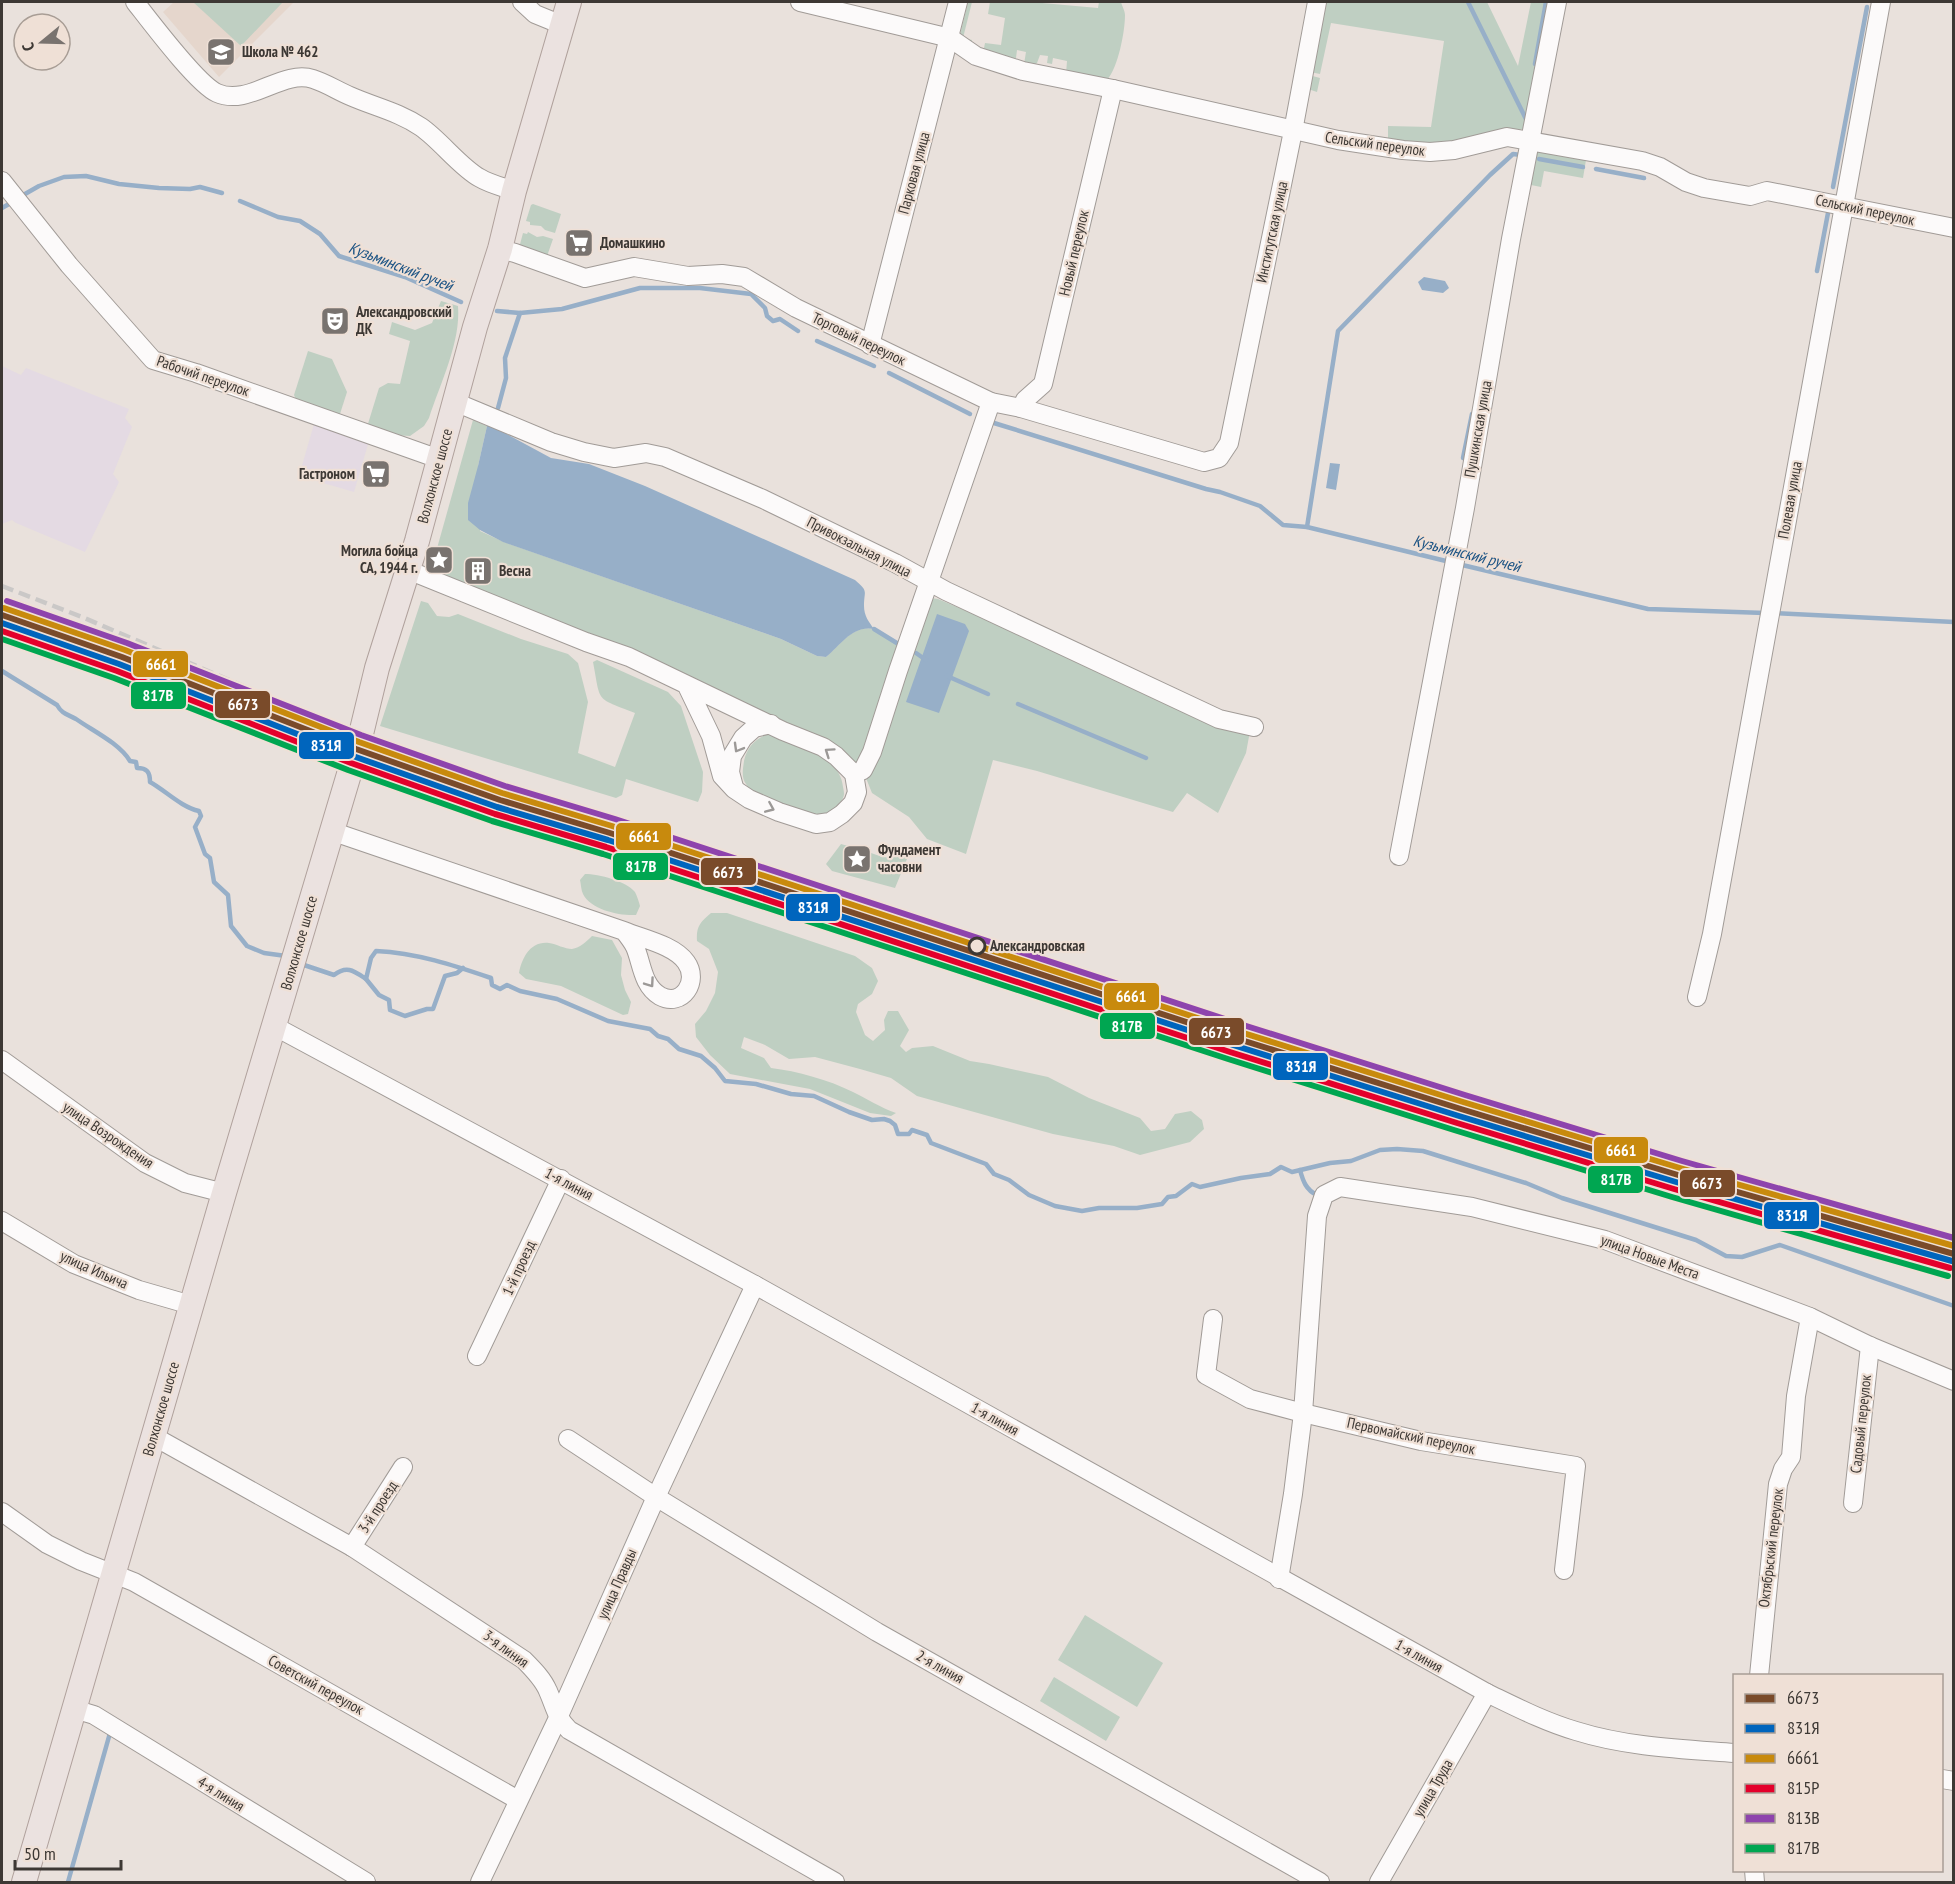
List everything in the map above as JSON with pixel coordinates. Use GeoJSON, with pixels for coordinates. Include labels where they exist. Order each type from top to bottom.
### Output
{"type":"FeatureCollection","features":[{"type":"Feature","properties":{"kind":"main road","name":"Волхонское шоссе"},"geometry":{"type":"LineString","coordinates":[[24,1882],[191,1305],[361,734],[377,668],[408,570],[475,327],[500,249],[514,191],[569,2]]}},
{"type":"Feature","properties":{"kind":"street"},"geometry":{"type":"LineString","coordinates":[[135,2],[198,78],[214,92],[229,97],[291,79],[313,78],[351,97],[406,117],[424,129],[478,178],[514,191]]}},
{"type":"Feature","properties":{"kind":"street"},"geometry":{"type":"LineString","coordinates":[[522,2],[535,14],[562,25]]}},
{"type":"Feature","properties":{"kind":"street","name":"Сельский переулок"},"geometry":{"type":"LineString","coordinates":[[800,2],[950,38],[976,56],[1023,71],[1113,89],[1293,131],[1381,147],[1430,152],[1454,150],[1507,137],[1531,140],[1592,154],[1642,161],[1704,188],[1750,196],[1767,191],[1953,228]]}},
{"type":"Feature","properties":{"kind":"street","name":"Парковая улица"},"geometry":{"type":"LineString","coordinates":[[870,345],[958,2]]}},
{"type":"Feature","properties":{"kind":"street","name":"Институтская улица"},"geometry":{"type":"LineString","coordinates":[[1219,458],[1229,443],[1317,2]]}},
{"type":"Feature","properties":{"kind":"street","name":"Пушкинская улица"},"geometry":{"type":"LineString","coordinates":[[1399,855],[1465,508],[1511,239],[1557,2]]}},
{"type":"Feature","properties":{"kind":"street","name":"Полевая улица"},"geometry":{"type":"LineString","coordinates":[[1697,997],[1712,934],[1881,2]]}},
{"type":"Feature","properties":{"kind":"street","name":"Новый переулок"},"geometry":{"type":"LineString","coordinates":[[1021,408],[1043,384],[1113,89]]}},
{"type":"Feature","properties":{"kind":"street","name":"Рабочий переулок"},"geometry":{"type":"LineString","coordinates":[[2,181],[69,265],[153,360],[439,459]]}},
{"type":"Feature","properties":{"kind":"street","name":"Торговый переулок"},"geometry":{"type":"LineString","coordinates":[[500,249],[585,278],[634,267],[688,276],[722,274],[744,278],[796,308],[991,402],[1021,408],[1204,462],[1219,458]]}},
{"type":"Feature","properties":{"kind":"street","name":"Привокзальная улица"},"geometry":{"type":"LineString","coordinates":[[455,402],[550,442],[584,452],[614,458],[646,453],[665,457],[763,499],[895,563],[928,583],[1219,719],[1254,727]]}},
{"type":"Feature","properties":{"kind":"street"},"geometry":{"type":"LineString","coordinates":[[854,774],[863,770],[868,763],[991,402]]}},
{"type":"Feature","properties":{"kind":"street"},"geometry":{"type":"LineString","coordinates":[[408,570],[629,657],[687,686],[823,747],[854,774],[857,792],[853,803],[843,814],[830,822],[816,824],[789,816],[749,799],[734,789],[722,776],[711,736],[687,686]]}},
{"type":"Feature","properties":{"kind":"street"},"geometry":{"type":"LineString","coordinates":[[734,789],[730,772],[732,756],[743,738],[754,728],[771,724]]}},
{"type":"Feature","properties":{"kind":"street"},"geometry":{"type":"LineString","coordinates":[[332,831],[624,931]]}},
{"type":"Feature","properties":{"kind":"street","name":"1-я линия"},"geometry":{"type":"LineString","coordinates":[[274,1026],[755,1285],[1487,1693],[1530,1714],[1576,1731],[1641,1745],[1733,1754]]}},
{"type":"Feature","properties":{"kind":"street","name":"улица Возрождения"},"geometry":{"type":"LineString","coordinates":[[2,1060],[144,1162],[185,1182],[224,1193]]}},
{"type":"Feature","properties":{"kind":"street","name":"1-й проезд"},"geometry":{"type":"LineString","coordinates":[[477,1356],[561,1179]]}},
{"type":"Feature","properties":{"kind":"street","name":"улица Новые Места"},"geometry":{"type":"LineString","coordinates":[[1303,1413],[1317,1216],[1324,1195],[1341,1187],[1472,1207],[1605,1240],[1810,1317],[1870,1346],[1953,1381]]}},
{"type":"Feature","properties":{"kind":"street","name":"улица Ильича"},"geometry":{"type":"LineString","coordinates":[[2,1221],[74,1264],[139,1290],[191,1305]]}},
{"type":"Feature","properties":{"kind":"street","name":"улица Правды"},"geometry":{"type":"LineString","coordinates":[[480,1882],[558,1718],[656,1497],[755,1285]]}},
{"type":"Feature","properties":{"kind":"street","name":"Октябрьский переулок"},"geometry":{"type":"LineString","coordinates":[[1759,1674],[1778,1484],[1791,1457],[1796,1396],[1810,1317]]}},
{"type":"Feature","properties":{"kind":"street","name":"Первомайский переулок"},"geometry":{"type":"LineString","coordinates":[[1213,1319],[1206,1375],[1250,1399],[1421,1441],[1576,1466],[1564,1570]]}},
{"type":"Feature","properties":{"kind":"street","name":"Садовый переулок"},"geometry":{"type":"LineString","coordinates":[[1853,1503],[1870,1346]]}},
{"type":"Feature","properties":{"kind":"street"},"geometry":{"type":"LineString","coordinates":[[1279,1579],[1303,1413]]}},
{"type":"Feature","properties":{"kind":"street","name":"3-я линия"},"geometry":{"type":"LineString","coordinates":[[153,1436],[352,1547],[524,1660],[536,1672],[547,1690],[558,1718],[569,1730],[835,1882]]}},
{"type":"Feature","properties":{"kind":"street","name":"2-я линия"},"geometry":{"type":"LineString","coordinates":[[568,1439],[656,1497],[877,1632],[1320,1882]]}},
{"type":"Feature","properties":{"kind":"street","name":"3-й проезд"},"geometry":{"type":"LineString","coordinates":[[352,1547],[403,1467]]}},
{"type":"Feature","properties":{"kind":"street","name":"Советский переулок"},"geometry":{"type":"LineString","coordinates":[[2,1512],[47,1544],[81,1561],[134,1582],[518,1800]]}},
{"type":"Feature","properties":{"kind":"street","name":"улица Труда"},"geometry":{"type":"LineString","coordinates":[[1379,1882],[1487,1693]]}},
{"type":"Feature","properties":{"kind":"street","name":"4-я линия"},"geometry":{"type":"LineString","coordinates":[[74,1709],[94,1715],[366,1882]]}},
{"type":"Feature","properties":{"kind":"shaded area","name":"Школа № 462"},"geometry":{"type":"Polygon","coordinates":[[[174,2],[294,2],[219,77],[163,12],[174,2]]]}},
{"type":"Feature","properties":{"kind":"shaded area"},"geometry":{"type":"Polygon","coordinates":[[[2,366],[21,375],[26,368],[129,409],[125,418],[132,427],[113,474],[119,482],[85,552],[12,520],[2,524],[2,366]]]}},
{"type":"Feature","properties":{"kind":"shaded area"},"geometry":{"type":"Polygon","coordinates":[[[314,424],[369,441],[354,492],[299,476],[314,424]]]}},
{"type":"Feature","properties":{"kind":"green space"},"geometry":{"type":"Polygon","coordinates":[[[193,2],[283,2],[241,46],[193,2]]]}},
{"type":"Feature","properties":{"kind":"green space"},"geometry":{"type":"Polygon","coordinates":[[[968,2],[972,2],[963,38],[972,40],[971,44],[959,39],[968,2]]]}},
{"type":"Feature","properties":{"kind":"green space"},"geometry":{"type":"Polygon","coordinates":[[[990,2],[1031,2],[1098,8],[1099,2],[1121,2],[1125,13],[1124,31],[1118,59],[1111,74],[1107,80],[1066,74],[1067,61],[1053,58],[1052,64],[1047,63],[1048,56],[1040,55],[1034,65],[1024,64],[1026,52],[1017,50],[1014,60],[983,53],[985,43],[1001,45],[1005,18],[988,14],[990,2]]]}},
{"type":"Feature","properties":{"kind":"green space"},"geometry":{"type":"Polygon","coordinates":[[[1321,2],[1487,2],[1518,66],[1531,2],[1553,2],[1530,123],[1527,128],[1443,147],[1399,146],[1388,143],[1388,126],[1431,127],[1444,41],[1331,23],[1320,74],[1310,72],[1309,75],[1320,78],[1317,92],[1305,88],[1321,2]]]}},
{"type":"Feature","properties":{"kind":"green space"},"geometry":{"type":"Polygon","coordinates":[[[1535,150],[1583,156],[1586,160],[1583,178],[1544,171],[1541,187],[1531,185],[1528,182],[1535,150]]]}},
{"type":"Feature","properties":{"kind":"green space"},"geometry":{"type":"Polygon","coordinates":[[[533,204],[561,214],[555,233],[541,226],[530,225],[530,222],[526,221],[533,204]]]}},
{"type":"Feature","properties":{"kind":"green space"},"geometry":{"type":"Polygon","coordinates":[[[528,232],[537,237],[553,239],[546,259],[519,248],[523,233],[528,232]]]}},
{"type":"Feature","properties":{"kind":"green space"},"geometry":{"type":"Polygon","coordinates":[[[441,301],[458,306],[458,320],[453,348],[429,418],[424,426],[410,436],[393,435],[367,427],[379,388],[388,383],[400,384],[410,341],[389,334],[392,322],[415,330],[432,323],[441,301]]]}},
{"type":"Feature","properties":{"kind":"green space"},"geometry":{"type":"Polygon","coordinates":[[[308,351],[332,359],[347,392],[339,417],[297,402],[294,395],[308,351]]]}},
{"type":"Feature","properties":{"kind":"green space"},"geometry":{"type":"Polygon","coordinates":[[[473,420],[487,426],[478,466],[480,531],[504,542],[781,639],[817,656],[826,657],[848,636],[868,628],[900,645],[866,755],[857,764],[821,738],[641,656],[440,574],[434,559],[473,420]]]}},
{"type":"Feature","properties":{"kind":"green space"},"geometry":{"type":"Polygon","coordinates":[[[931,598],[1250,731],[1246,753],[1218,813],[1187,793],[1173,812],[993,760],[966,854],[927,839],[909,817],[872,793],[866,778],[874,769],[931,598]]]}},
{"type":"Feature","properties":{"kind":"green space"},"geometry":{"type":"Polygon","coordinates":[[[421,601],[428,603],[437,616],[449,617],[458,614],[521,639],[568,654],[578,663],[588,702],[578,753],[615,767],[635,713],[606,701],[602,697],[597,685],[593,662],[597,660],[668,692],[681,706],[703,772],[702,792],[698,802],[626,779],[622,795],[616,798],[380,726],[421,601]]]}},
{"type":"Feature","properties":{"kind":"green space"},"geometry":{"type":"Polygon","coordinates":[[[768,734],[802,745],[834,766],[840,776],[844,792],[837,806],[831,811],[815,815],[767,798],[751,789],[743,776],[745,756],[752,744],[768,734]]]}},
{"type":"Feature","properties":{"kind":"green space"},"geometry":{"type":"Polygon","coordinates":[[[841,844],[848,846],[844,865],[864,872],[871,853],[889,857],[907,852],[909,854],[895,888],[832,871],[826,864],[841,844]]]}},
{"type":"Feature","properties":{"kind":"green space"},"geometry":{"type":"Polygon","coordinates":[[[585,874],[612,879],[631,888],[640,906],[636,915],[614,913],[599,908],[587,900],[580,880],[585,874]]]}},
{"type":"Feature","properties":{"kind":"green space"},"geometry":{"type":"Polygon","coordinates":[[[711,913],[727,913],[855,956],[872,968],[878,981],[872,994],[858,1004],[856,1012],[865,1035],[873,1041],[885,1030],[884,1020],[888,1011],[898,1011],[909,1030],[900,1046],[906,1052],[912,1048],[933,1046],[970,1061],[1048,1077],[1089,1098],[1140,1118],[1151,1131],[1165,1129],[1175,1114],[1191,1111],[1202,1120],[1204,1129],[1190,1142],[1140,1155],[1114,1146],[1053,1134],[917,1096],[891,1078],[860,1069],[815,1057],[789,1059],[765,1045],[744,1037],[741,1048],[764,1058],[771,1068],[802,1074],[834,1084],[896,1113],[891,1116],[870,1113],[810,1089],[730,1074],[710,1055],[696,1037],[695,1024],[706,1011],[715,993],[718,972],[709,949],[697,941],[700,925],[711,913]]]}},
{"type":"Feature","properties":{"kind":"green space"},"geometry":{"type":"Polygon","coordinates":[[[592,936],[612,940],[622,958],[621,975],[631,1002],[628,1014],[623,1015],[561,986],[526,979],[519,973],[525,956],[537,945],[549,943],[572,949],[581,946],[592,936]]]}},
{"type":"Feature","properties":{"kind":"green space"},"geometry":{"type":"Polygon","coordinates":[[[1085,1615],[1163,1663],[1137,1707],[1058,1660],[1085,1615]]]}},
{"type":"Feature","properties":{"kind":"green space"},"geometry":{"type":"Polygon","coordinates":[[[1054,1677],[1120,1717],[1106,1741],[1040,1701],[1054,1677]]]}},
{"type":"Feature","properties":{"kind":"water"},"geometry":{"type":"Polygon","coordinates":[[[1424,277],[1445,281],[1449,288],[1443,293],[1422,290],[1418,282],[1424,277]]]}},
{"type":"Feature","properties":{"kind":"water"},"geometry":{"type":"Polygon","coordinates":[[[490,425],[551,458],[589,464],[645,486],[855,580],[864,589],[865,613],[874,629],[859,630],[847,637],[826,657],[817,656],[781,639],[503,542],[480,530],[468,520],[468,503],[487,426],[490,425]]]}},
{"type":"Feature","properties":{"kind":"water"},"geometry":{"type":"Polygon","coordinates":[[[1330,463],[1340,464],[1336,490],[1326,488],[1330,463]]]}},
{"type":"Feature","properties":{"kind":"water"},"geometry":{"type":"Polygon","coordinates":[[[937,614],[965,624],[969,631],[939,713],[906,702],[937,614]]]}},
{"type":"Feature","properties":{"kind":"waterway"},"geometry":{"type":"LineString","coordinates":[[1468,2],[1526,119]]}},
{"type":"Feature","properties":{"kind":"waterway"},"geometry":{"type":"LineString","coordinates":[[1535,64],[1546,2]]}},
{"type":"Feature","properties":{"kind":"waterway"},"geometry":{"type":"LineString","coordinates":[[1833,187],[1867,7]]}},
{"type":"Feature","properties":{"kind":"waterway"},"geometry":{"type":"LineString","coordinates":[[1307,527],[1338,331],[1490,175],[1513,154],[1521,155],[1520,158]]}},
{"type":"Feature","properties":{"kind":"waterway"},"geometry":{"type":"LineString","coordinates":[[1539,159],[1583,167]]}},
{"type":"Feature","properties":{"kind":"waterway"},"geometry":{"type":"LineString","coordinates":[[1596,169],[1644,178]]}},
{"type":"Feature","properties":{"kind":"waterway","name":"Кузьминский ручей"},"geometry":{"type":"LineString","coordinates":[[25,194],[64,177],[86,176],[119,184],[159,188],[200,187],[222,193]]}},
{"type":"Feature","properties":{"kind":"waterway","name":"Кузьминский ручей"},"geometry":{"type":"LineString","coordinates":[[240,201],[278,217],[300,221],[320,234],[339,256],[405,277],[461,302]]}},
{"type":"Feature","properties":{"kind":"waterway","name":"Кузьминский ручей"},"geometry":{"type":"LineString","coordinates":[[2,208],[9,204]]}},
{"type":"Feature","properties":{"kind":"waterway"},"geometry":{"type":"LineString","coordinates":[[1817,271],[1828,213]]}},
{"type":"Feature","properties":{"kind":"waterway","name":"Кузьминский ручей"},"geometry":{"type":"LineString","coordinates":[[497,311],[520,313],[562,309],[640,288],[700,288],[751,294],[765,308],[767,316],[773,321],[780,319],[798,331]]}},
{"type":"Feature","properties":{"kind":"waterway"},"geometry":{"type":"LineString","coordinates":[[498,408],[506,378],[505,358],[520,313]]}},
{"type":"Feature","properties":{"kind":"waterway","name":"Кузьминский ручей"},"geometry":{"type":"LineString","coordinates":[[817,341],[874,366]]}},
{"type":"Feature","properties":{"kind":"waterway","name":"Кузьминский ручей"},"geometry":{"type":"LineString","coordinates":[[889,373],[970,414]]}},
{"type":"Feature","properties":{"kind":"waterway"},"geometry":{"type":"LineString","coordinates":[[1463,458],[1472,414]]}},
{"type":"Feature","properties":{"kind":"waterway","name":"Кузьминский ручей"},"geometry":{"type":"LineString","coordinates":[[994,423],[1260,506],[1283,525],[1307,527],[1450,562]]}},
{"type":"Feature","properties":{"kind":"waterway","name":"Кузьминский ручей"},"geometry":{"type":"LineString","coordinates":[[1458,564],[1648,609],[1765,613]]}},
{"type":"Feature","properties":{"kind":"waterway","name":"Кузьминский ручей"},"geometry":{"type":"LineString","coordinates":[[1773,613],[1954,622]]}},
{"type":"Feature","properties":{"kind":"waterway"},"geometry":{"type":"LineString","coordinates":[[874,629],[900,645]]}},
{"type":"Feature","properties":{"kind":"waterway"},"geometry":{"type":"LineString","coordinates":[[916,653],[926,660]]}},
{"type":"Feature","properties":{"kind":"waterway"},"geometry":{"type":"LineString","coordinates":[[2,671],[105,738],[130,761],[136,762],[137,768],[147,771],[150,782],[180,802],[199,811],[201,816],[195,827],[205,854],[210,858],[214,882],[228,895],[231,926],[247,946],[264,953],[286,956]]}},
{"type":"Feature","properties":{"kind":"waterway"},"geometry":{"type":"LineString","coordinates":[[947,676],[988,694]]}},
{"type":"Feature","properties":{"kind":"waterway"},"geometry":{"type":"LineString","coordinates":[[1018,704],[1146,758]]}},
{"type":"Feature","properties":{"kind":"waterway"},"geometry":{"type":"LineString","coordinates":[[301,964],[334,975],[343,970],[350,970],[366,979],[371,958],[376,951],[391,952],[435,960],[491,978],[492,985],[500,989],[507,985],[520,991],[557,999],[608,1021],[650,1029],[658,1036],[668,1039],[679,1049],[701,1056],[725,1081],[756,1084],[791,1094],[814,1096],[872,1120],[890,1121],[895,1125],[898,1134],[909,1134],[912,1130],[927,1135],[931,1143],[986,1164],[994,1174],[1009,1180],[1029,1195],[1055,1206],[1082,1211],[1099,1208],[1137,1208],[1162,1204],[1168,1197],[1176,1196],[1192,1184],[1200,1187],[1270,1174],[1281,1167],[1292,1172],[1330,1163],[1351,1161],[1380,1150],[1423,1151],[1696,1240],[1726,1256],[1742,1257],[1780,1245],[1954,1306]]}},
{"type":"Feature","properties":{"kind":"waterway"},"geometry":{"type":"LineString","coordinates":[[366,979],[379,995],[389,1000],[390,1010],[405,1016],[433,1009],[445,976],[457,973],[463,968]]}},
{"type":"Feature","properties":{"kind":"waterway"},"geometry":{"type":"LineString","coordinates":[[1300,1170],[1310,1191],[1317,1195]]}},
{"type":"Feature","properties":{"kind":"waterway"},"geometry":{"type":"LineString","coordinates":[[68,1882],[110,1733]]}},
{"type":"Feature","properties":{"kind":"railway"},"geometry":{"type":"LineString","coordinates":[[2,586],[82,617],[332,724]]}},
{"type":"Feature","properties":{"kind":"transit line","name":"813В"},"geometry":{"type":"LineString","coordinates":[[7,601],[127,643],[361,735],[505,786],[615,819],[1240,1024],[1465,1095],[1682,1161],[1954,1238]]}},
{"type":"Feature","properties":{"kind":"transit line","name":"6661"},"geometry":{"type":"LineString","coordinates":[[4,608],[125,650],[359,742],[502,793],[612,826],[1237,1031],[1463,1102],[1680,1168],[1954,1246]]}},
{"type":"Feature","properties":{"kind":"transit line","name":"6673"},"geometry":{"type":"LineString","coordinates":[[2,615],[122,657],[356,749],[500,800],[610,833],[1235,1038],[1461,1109],[1678,1175],[1954,1254]]}},
{"type":"Feature","properties":{"kind":"transit line","name":"831Я"},"geometry":{"type":"LineString","coordinates":[[2,623],[119,664],[353,756],[497,807],[608,840],[1233,1045],[1459,1116],[1676,1182],[1952,1261]]}},
{"type":"Feature","properties":{"kind":"transit line","name":"815Р"},"geometry":{"type":"LineString","coordinates":[[2,631],[117,671],[351,763],[495,814],[606,847],[1230,1052],[1457,1123],[1674,1189],[1950,1268]]}},
{"type":"Feature","properties":{"kind":"transit line","name":"817В"},"geometry":{"type":"LineString","coordinates":[[2,639],[114,678],[348,770],[492,821],[603,854],[1228,1059],[1454,1130],[1672,1197],[1948,1276]]}},
{"type":"Feature","properties":{"kind":"place","name":"Школа № 462"},"geometry":{"type":"Point","coordinates":[221,52]}},
{"type":"Feature","properties":{"kind":"place","name":"Домашкино"},"geometry":{"type":"Point","coordinates":[579,243]}},
{"type":"Feature","properties":{"kind":"place","name":"Александровский ДК"},"geometry":{"type":"Point","coordinates":[335,321]}},
{"type":"Feature","properties":{"kind":"place","name":"Гастроном"},"geometry":{"type":"Point","coordinates":[376,474]}},
{"type":"Feature","properties":{"kind":"place","name":"Могила бойца СА, 1944 г."},"geometry":{"type":"Point","coordinates":[439,560]}},
{"type":"Feature","properties":{"kind":"place","name":"Весна"},"geometry":{"type":"Point","coordinates":[478,571]}},
{"type":"Feature","properties":{"kind":"place","name":"Фундамент часовни"},"geometry":{"type":"Point","coordinates":[857,859]}},
{"type":"Feature","properties":{"kind":"place","name":"Александровская"},"geometry":{"type":"Point","coordinates":[977,946]}}]}
